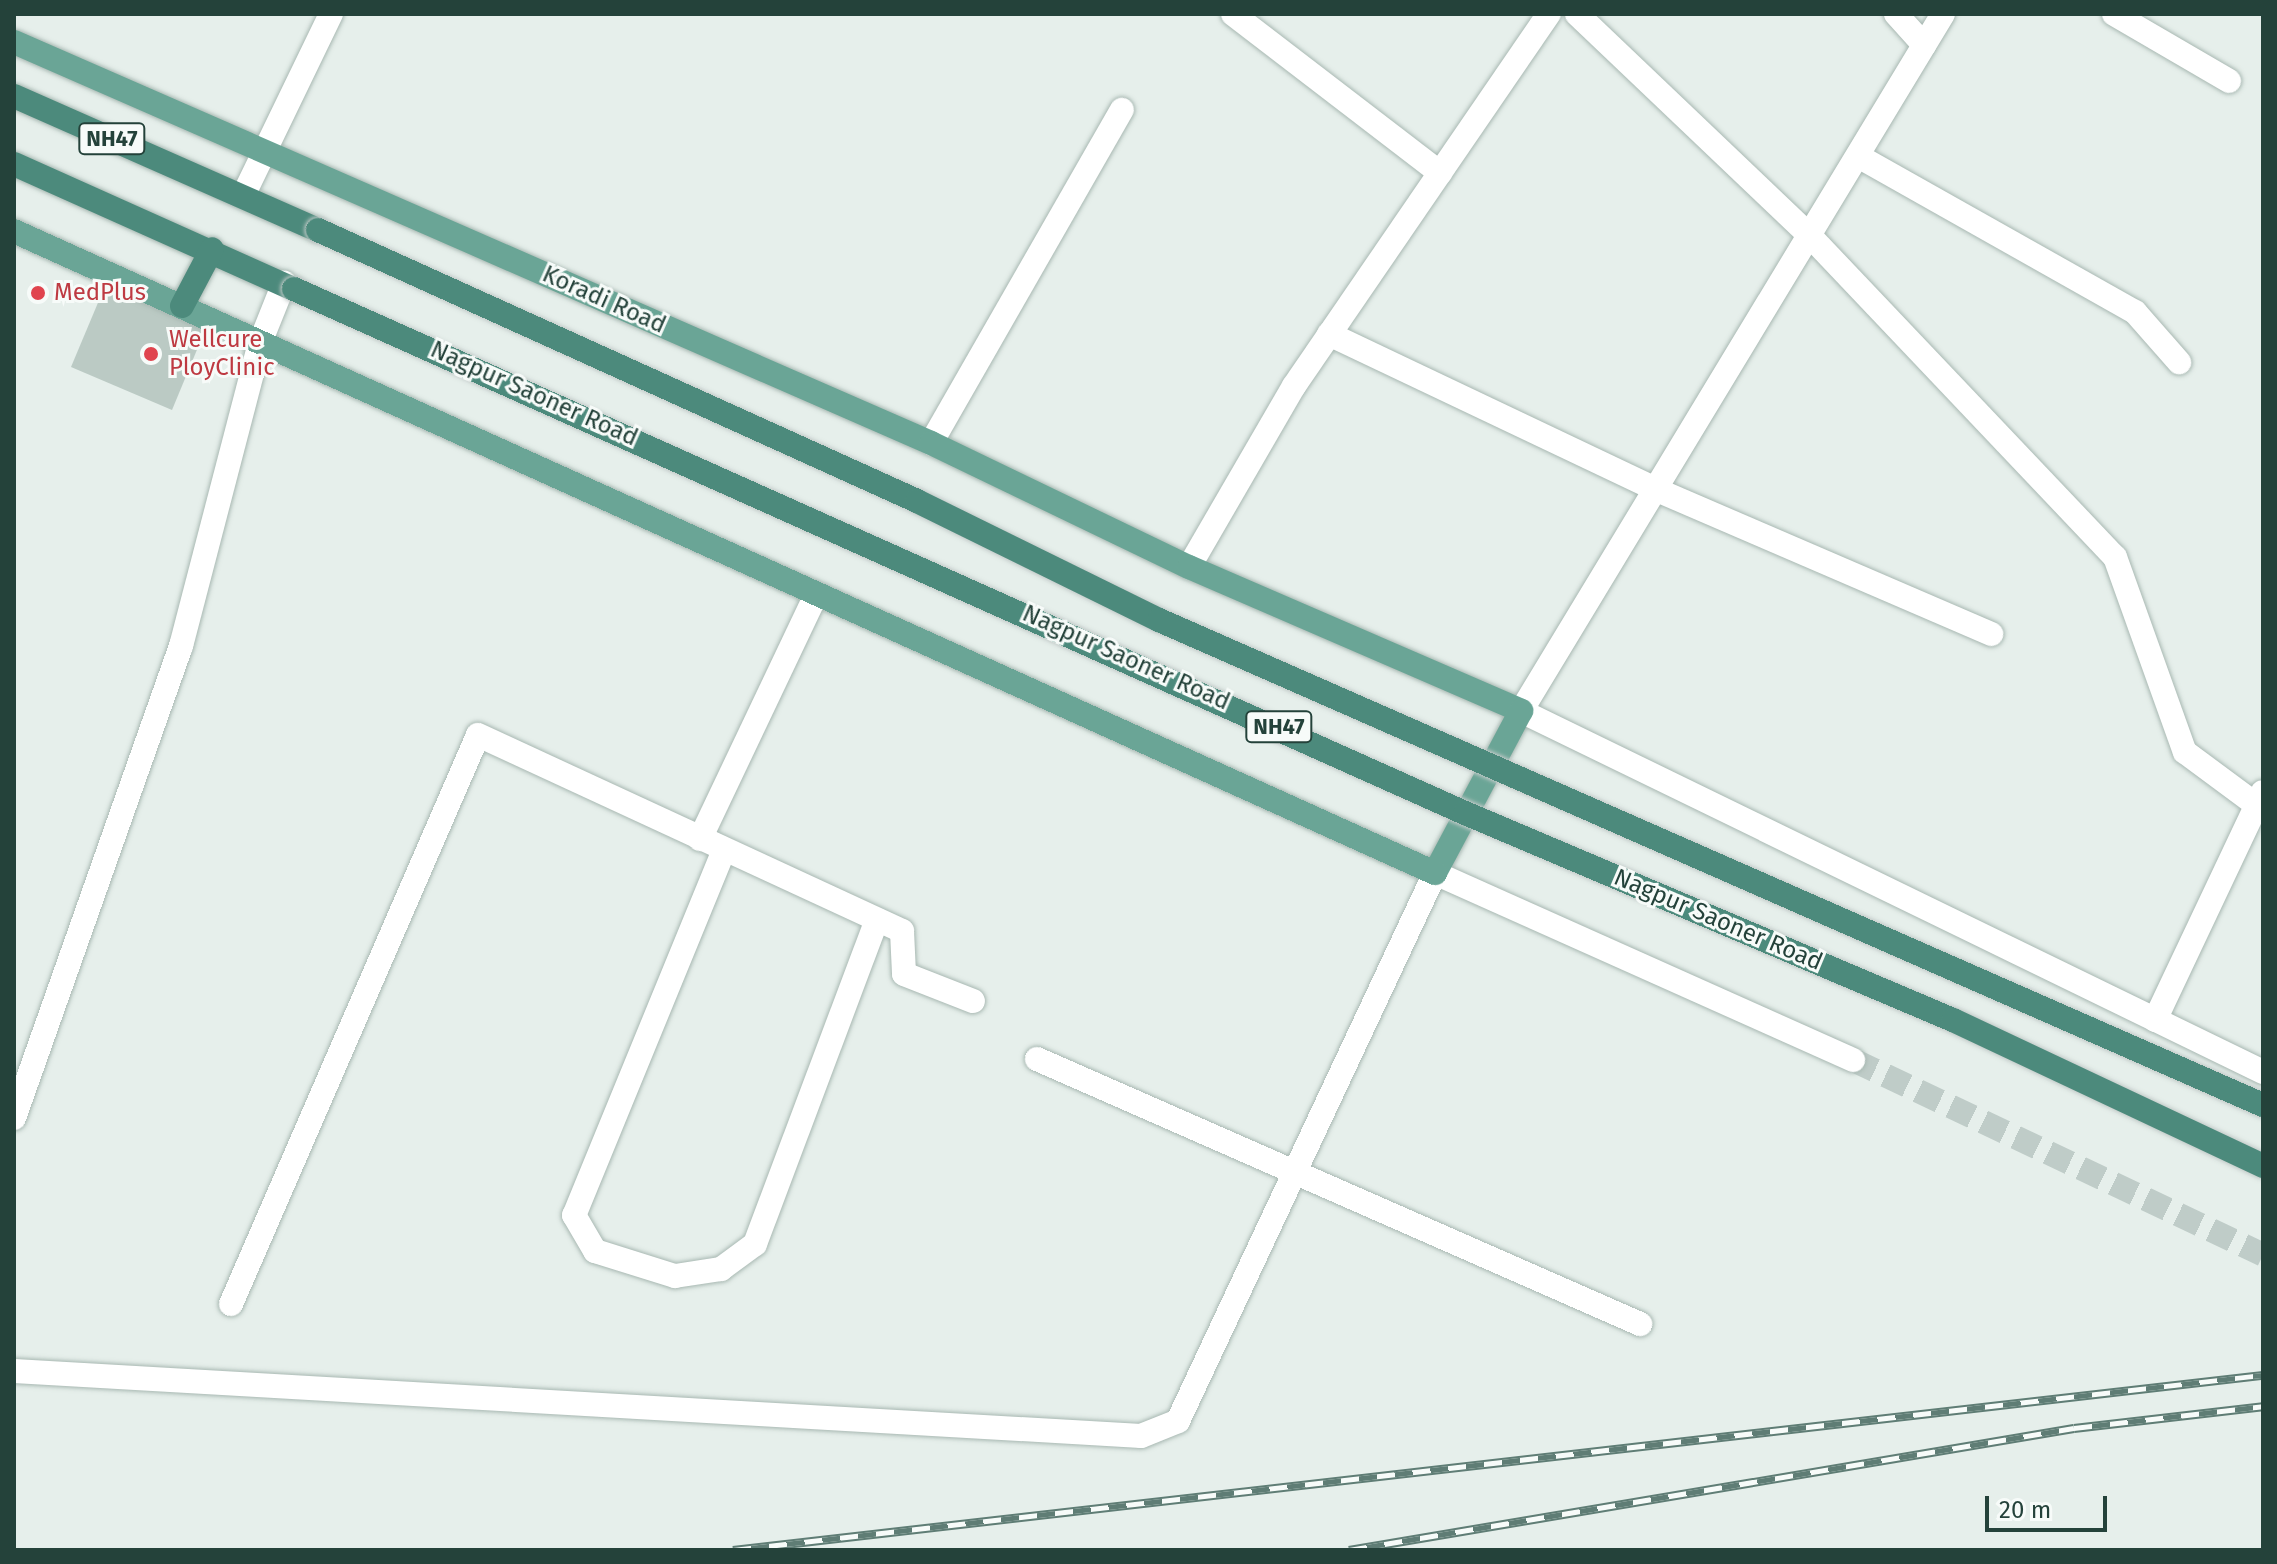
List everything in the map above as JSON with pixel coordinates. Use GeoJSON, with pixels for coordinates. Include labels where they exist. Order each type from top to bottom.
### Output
{"type":"FeatureCollection","features":[{"type":"Feature","properties":{"kind":"highway","name":"NH47"},"geometry":{"type":"LineString","coordinates":[[14,96],[243,196]]}},
{"type":"Feature","properties":{"kind":"highway","name":"NH47"},"geometry":{"type":"LineString","coordinates":[[14,164],[205,246],[289,286]]}},
{"type":"Feature","properties":{"kind":"highway","name":"Nagpur Saoner Road"},"geometry":{"type":"LineString","coordinates":[[243,196],[917,501],[1159,620],[2263,1105]]}},
{"type":"Feature","properties":{"kind":"highway"},"geometry":{"type":"LineString","coordinates":[[182,306],[205,246]]}},
{"type":"Feature","properties":{"kind":"highway","name":"Nagpur Saoner Road"},"geometry":{"type":"LineString","coordinates":[[289,286],[1465,813],[1953,1020],[2263,1166]]}},
{"type":"Feature","properties":{"kind":"main road","name":"Koradi Road"},"geometry":{"type":"LineString","coordinates":[[14,42],[931,443],[1189,567],[1521,711]]}},
{"type":"Feature","properties":{"kind":"main road"},"geometry":{"type":"LineString","coordinates":[[14,231],[815,597],[1435,873],[1521,711]]}},
{"type":"Feature","properties":{"kind":"street"},"geometry":{"type":"LineString","coordinates":[[243,196],[331,14]]}},
{"type":"Feature","properties":{"kind":"street"},"geometry":{"type":"LineString","coordinates":[[1233,14],[1440,173]]}},
{"type":"Feature","properties":{"kind":"street"},"geometry":{"type":"LineString","coordinates":[[1189,567],[1329,334],[1549,14]]}},
{"type":"Feature","properties":{"kind":"street"},"geometry":{"type":"LineString","coordinates":[[1577,14],[1810,236],[2115,557],[2185,752],[2259,798],[2155,1020]]}},
{"type":"Feature","properties":{"kind":"street"},"geometry":{"type":"LineString","coordinates":[[1896,14],[1924,45]]}},
{"type":"Feature","properties":{"kind":"street"},"geometry":{"type":"LineString","coordinates":[[1943,14],[1521,711],[2263,1072]]}},
{"type":"Feature","properties":{"kind":"street"},"geometry":{"type":"LineString","coordinates":[[2114,14],[2229,81]]}},
{"type":"Feature","properties":{"kind":"street"},"geometry":{"type":"LineString","coordinates":[[931,443],[1122,110]]}},
{"type":"Feature","properties":{"kind":"street"},"geometry":{"type":"LineString","coordinates":[[1858,156],[2135,312],[2179,362]]}},
{"type":"Feature","properties":{"kind":"street"},"geometry":{"type":"LineString","coordinates":[[14,1118],[181,646],[260,343],[289,286]]}},
{"type":"Feature","properties":{"kind":"street"},"geometry":{"type":"LineString","coordinates":[[1329,334],[1657,490],[1991,634]]}},
{"type":"Feature","properties":{"kind":"street"},"geometry":{"type":"LineString","coordinates":[[700,839],[815,597]]}},
{"type":"Feature","properties":{"kind":"street"},"geometry":{"type":"LineString","coordinates":[[231,1304],[478,735],[902,931],[904,974],[973,1001]]}},
{"type":"Feature","properties":{"kind":"street"},"geometry":{"type":"LineString","coordinates":[[724,850],[574,1215],[595,1251],[675,1276],[721,1269],[755,1244],[877,920]]}},
{"type":"Feature","properties":{"kind":"street"},"geometry":{"type":"LineString","coordinates":[[14,1371],[1141,1436],[1178,1421],[1294,1167],[1435,873],[1853,1060]]}},
{"type":"Feature","properties":{"kind":"street"},"geometry":{"type":"LineString","coordinates":[[1037,1059],[1294,1167],[1640,1324]]}},
{"type":"Feature","properties":{"kind":"building"},"geometry":{"type":"Polygon","coordinates":[[[105,286],[206,328],[172,410],[71,367],[105,286]]]}},
{"type":"Feature","properties":{"kind":"tunnel"},"geometry":{"type":"LineString","coordinates":[[1853,1060],[2263,1255]]}},
{"type":"Feature","properties":{"kind":"railway"},"geometry":{"type":"LineString","coordinates":[[733,1550],[2263,1375]]}},
{"type":"Feature","properties":{"kind":"railway"},"geometry":{"type":"LineString","coordinates":[[1349,1550],[2074,1428],[2263,1406]]}},
{"type":"Feature","properties":{"kind":"place","name":"MedPlus"},"geometry":{"type":"Point","coordinates":[38,293]}},
{"type":"Feature","properties":{"kind":"place","name":"Wellcure PloyClinic"},"geometry":{"type":"Point","coordinates":[151,354]}}]}
